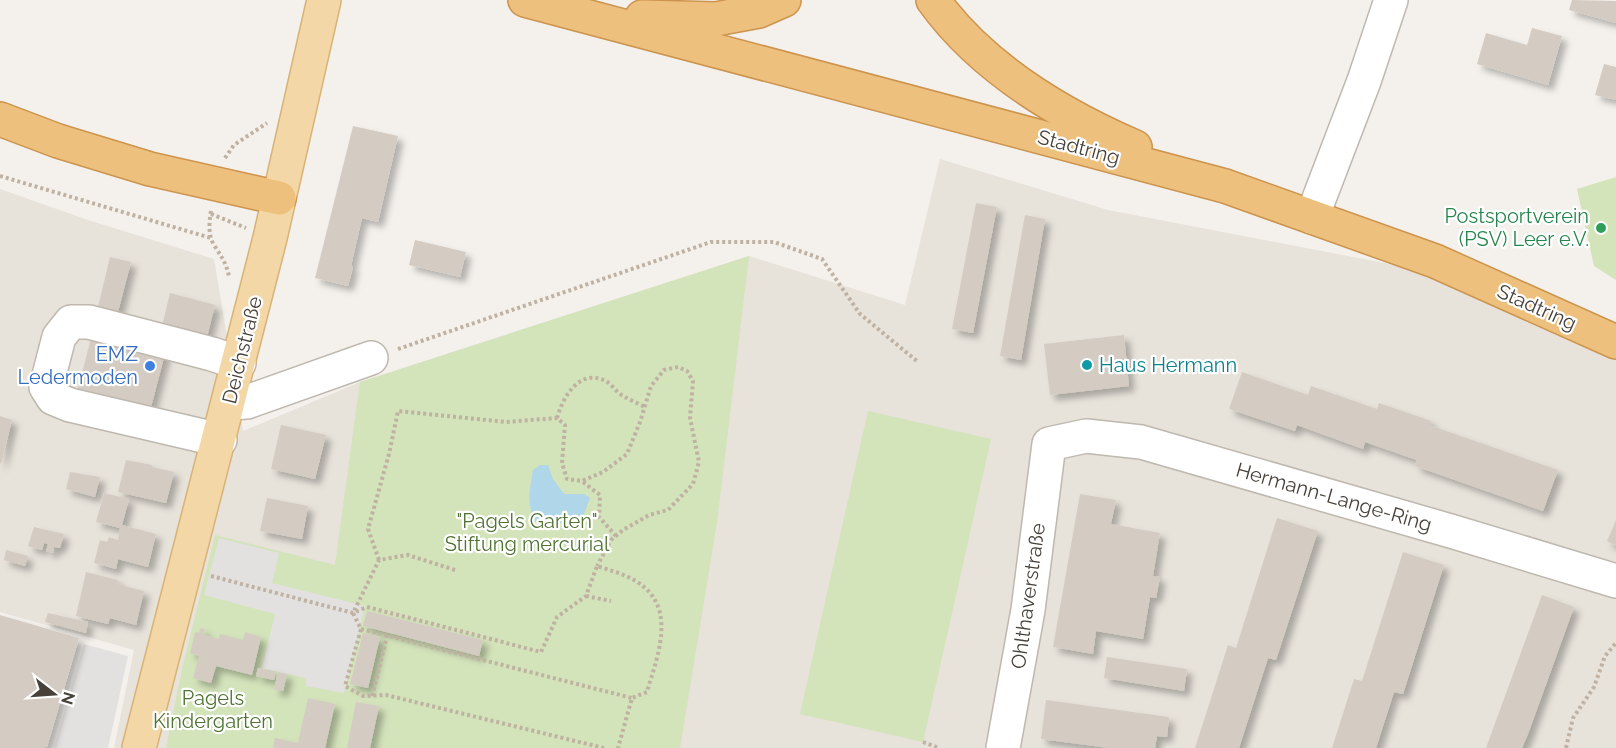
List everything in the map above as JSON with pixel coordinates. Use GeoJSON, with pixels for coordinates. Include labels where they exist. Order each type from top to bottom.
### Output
{"type":"FeatureCollection","features":[{"type":"Feature","properties":{"kind":"highway","name":"Stadtring"},"geometry":{"type":"LineString","coordinates":[[525,0],[1225,186],[1435,261],[1616,342]]}},
{"type":"Feature","properties":{"kind":"highway"},"geometry":{"type":"LineString","coordinates":[[589,16],[716,19],[759,11],[784,0]]}},
{"type":"Feature","properties":{"kind":"highway"},"geometry":{"type":"LineString","coordinates":[[933,0],[951,25],[986,58],[1039,97],[1120,141],[1225,186]]}},
{"type":"Feature","properties":{"kind":"highway"},"geometry":{"type":"LineString","coordinates":[[0,119],[58,141],[150,170],[279,198]]}},
{"type":"Feature","properties":{"kind":"main road","name":"Deichstraße"},"geometry":{"type":"LineString","coordinates":[[139,748],[184,569],[220,440],[324,0]]}},
{"type":"Feature","properties":{"kind":"street"},"geometry":{"type":"LineString","coordinates":[[1311,217],[1364,81],[1391,0]]}},
{"type":"Feature","properties":{"kind":"street"},"geometry":{"type":"LineString","coordinates":[[220,440],[70,405],[52,398],[46,387],[59,337],[71,322],[89,322],[239,363]]}},
{"type":"Feature","properties":{"kind":"street"},"geometry":{"type":"LineString","coordinates":[[229,403],[247,402],[371,358]]}},
{"type":"Feature","properties":{"kind":"street","name":"Hermann-Lange-Ring"},"geometry":{"type":"LineString","coordinates":[[1049,444],[1086,436],[1141,442],[1616,581]]}},
{"type":"Feature","properties":{"kind":"street","name":"Ohlthaverstraße"},"geometry":{"type":"LineString","coordinates":[[1003,748],[1028,610],[1049,444]]}},
{"type":"Feature","properties":{"kind":"path"},"geometry":{"type":"LineString","coordinates":[[0,176],[211,238]]}},
{"type":"Feature","properties":{"kind":"path"},"geometry":{"type":"LineString","coordinates":[[371,358],[711,242],[774,242],[822,259],[860,314],[918,362]]}},
{"type":"Feature","properties":{"kind":"path"},"geometry":{"type":"LineString","coordinates":[[184,569],[353,613],[367,607],[541,652],[556,617],[586,596],[610,540],[637,521],[668,510],[693,484],[699,462],[690,418],[693,381],[687,371],[678,367],[664,370],[651,386],[627,454],[603,472],[582,481]]}},
{"type":"Feature","properties":{"kind":"path"},"geometry":{"type":"LineString","coordinates":[[557,418],[561,403],[573,386],[588,379],[605,381],[621,394],[645,407]]}},
{"type":"Feature","properties":{"kind":"path"},"geometry":{"type":"LineString","coordinates":[[353,613],[379,560],[368,529],[389,454],[398,411],[506,422],[557,418],[565,425],[562,463],[567,479],[582,481],[600,495],[598,518],[616,536]]}},
{"type":"Feature","properties":{"kind":"path"},"geometry":{"type":"LineString","coordinates":[[379,560],[408,555],[455,570]]}},
{"type":"Feature","properties":{"kind":"path"},"geometry":{"type":"LineString","coordinates":[[361,629],[632,698],[647,692],[661,641],[662,623],[654,599],[645,587],[597,566]]}},
{"type":"Feature","properties":{"kind":"path"},"geometry":{"type":"LineString","coordinates":[[586,596],[611,601]]}},
{"type":"Feature","properties":{"kind":"path"},"geometry":{"type":"LineString","coordinates":[[353,613],[361,629],[345,686],[363,696],[386,695],[604,748]]}},
{"type":"Feature","properties":{"kind":"path"},"geometry":{"type":"LineString","coordinates":[[372,696],[387,636]]}},
{"type":"Feature","properties":{"kind":"path"},"geometry":{"type":"LineString","coordinates":[[1566,748],[1573,718],[1594,687],[1605,656],[1616,643]]}},
{"type":"Feature","properties":{"kind":"path"},"geometry":{"type":"LineString","coordinates":[[618,748],[632,698]]}},
{"type":"Feature","properties":{"kind":"path"},"geometry":{"type":"LineString","coordinates":[[923,742],[939,748]]}},
{"type":"Feature","properties":{"kind":"shaded area"},"geometry":{"type":"Polygon","coordinates":[[[940,159],[1108,210],[1426,271],[1616,351],[1616,748],[114,748],[134,650],[0,612],[0,189],[88,220],[214,259],[243,431],[360,382],[749,256],[905,305],[940,159]]]}},
{"type":"Feature","properties":{"kind":"shaded area"},"geometry":{"type":"Polygon","coordinates":[[[219,538],[279,553],[272,583],[365,606],[344,693],[306,686],[306,678],[262,668],[275,614],[204,595],[219,538]]]}},
{"type":"Feature","properties":{"kind":"shaded area"},"geometry":{"type":"Polygon","coordinates":[[[84,644],[128,656],[108,748],[54,748],[84,644]]]}},
{"type":"Feature","properties":{"kind":"green space","name":"Postsportverein (PSV) Leer e.V."},"geometry":{"type":"Polygon","coordinates":[[[1616,177],[1616,280],[1594,266],[1577,189],[1616,177]]]}},
{"type":"Feature","properties":{"kind":"green space","name":"\"Pagels Garten\" Stiftung mercurial"},"geometry":{"type":"Polygon","coordinates":[[[749,256],[717,523],[680,748],[166,748],[183,665],[215,535],[335,565],[360,382],[749,256]]]}},
{"type":"Feature","properties":{"kind":"green space"},"geometry":{"type":"Polygon","coordinates":[[[868,411],[991,439],[923,742],[800,714],[868,411]]]}},
{"type":"Feature","properties":{"kind":"water"},"geometry":{"type":"Polygon","coordinates":[[[540,465],[548,465],[553,479],[564,494],[584,494],[590,498],[584,514],[560,523],[535,521],[530,508],[530,489],[533,470],[540,465]]]}},
{"type":"Feature","properties":{"kind":"building"},"geometry":{"type":"Polygon","coordinates":[[[1572,0],[1616,1],[1616,23],[1569,10],[1572,0]]]}},
{"type":"Feature","properties":{"kind":"building"},"geometry":{"type":"Polygon","coordinates":[[[1532,28],[1562,36],[1548,85],[1477,64],[1486,33],[1527,45],[1532,28]]]}},
{"type":"Feature","properties":{"kind":"building"},"geometry":{"type":"Polygon","coordinates":[[[1604,64],[1616,67],[1616,100],[1595,95],[1604,64]]]}},
{"type":"Feature","properties":{"kind":"building"},"geometry":{"type":"Polygon","coordinates":[[[353,126],[398,136],[378,222],[362,218],[348,286],[315,278],[353,126]]]}},
{"type":"Feature","properties":{"kind":"building"},"geometry":{"type":"Polygon","coordinates":[[[976,203],[997,207],[973,333],[952,329],[976,203]]]}},
{"type":"Feature","properties":{"kind":"building"},"geometry":{"type":"Polygon","coordinates":[[[1025,215],[1045,219],[1021,360],[1000,356],[1025,215]]]}},
{"type":"Feature","properties":{"kind":"building"},"geometry":{"type":"Polygon","coordinates":[[[415,240],[466,252],[460,277],[409,265],[415,240]]]}},
{"type":"Feature","properties":{"kind":"building"},"geometry":{"type":"Polygon","coordinates":[[[110,257],[131,262],[118,312],[98,307],[110,257]]]}},
{"type":"Feature","properties":{"kind":"building"},"geometry":{"type":"Polygon","coordinates":[[[170,293],[215,305],[207,337],[162,326],[170,293]]]}},
{"type":"Feature","properties":{"kind":"building"},"geometry":{"type":"Polygon","coordinates":[[[94,327],[167,346],[150,411],[77,392],[94,327]]]}},
{"type":"Feature","properties":{"kind":"building","name":"Haus Hermann"},"geometry":{"type":"Polygon","coordinates":[[[1124,335],[1129,386],[1050,395],[1044,344],[1124,335]]]}},
{"type":"Feature","properties":{"kind":"building"},"geometry":{"type":"Polygon","coordinates":[[[1242,372],[1308,395],[1311,386],[1377,409],[1379,403],[1431,421],[1429,425],[1558,470],[1543,511],[1415,466],[1417,460],[1365,442],[1363,449],[1297,425],[1295,431],[1229,409],[1242,372]]]}},
{"type":"Feature","properties":{"kind":"building"},"geometry":{"type":"Polygon","coordinates":[[[0,416],[12,420],[1,464],[0,463],[0,416]]]}},
{"type":"Feature","properties":{"kind":"building"},"geometry":{"type":"Polygon","coordinates":[[[281,425],[326,435],[315,479],[271,469],[281,425]]]}},
{"type":"Feature","properties":{"kind":"building"},"geometry":{"type":"Polygon","coordinates":[[[126,460],[174,472],[166,503],[118,492],[126,460]]]}},
{"type":"Feature","properties":{"kind":"building"},"geometry":{"type":"Polygon","coordinates":[[[70,472],[100,477],[95,497],[66,489],[70,472]]]}},
{"type":"Feature","properties":{"kind":"building"},"geometry":{"type":"Polygon","coordinates":[[[104,493],[129,499],[122,525],[156,534],[148,567],[118,559],[116,569],[94,563],[100,540],[107,542],[109,537],[118,540],[120,528],[96,522],[104,493]]]}},
{"type":"Feature","properties":{"kind":"building"},"geometry":{"type":"Polygon","coordinates":[[[1080,494],[1116,500],[1111,524],[1160,533],[1153,576],[1160,577],[1156,598],[1150,597],[1143,639],[1096,631],[1093,654],[1053,647],[1080,494]]]}},
{"type":"Feature","properties":{"kind":"building"},"geometry":{"type":"Polygon","coordinates":[[[267,498],[308,506],[302,539],[260,531],[267,498]]]}},
{"type":"Feature","properties":{"kind":"building"},"geometry":{"type":"Polygon","coordinates":[[[1277,518],[1318,531],[1276,660],[1268,658],[1239,748],[1195,748],[1228,645],[1236,648],[1277,518]]]}},
{"type":"Feature","properties":{"kind":"building"},"geometry":{"type":"Polygon","coordinates":[[[1616,520],[1616,546],[1607,541],[1616,520]]]}},
{"type":"Feature","properties":{"kind":"building"},"geometry":{"type":"Polygon","coordinates":[[[34,527],[64,534],[60,548],[54,547],[53,553],[46,551],[48,544],[44,543],[42,550],[28,546],[34,527]]]}},
{"type":"Feature","properties":{"kind":"building"},"geometry":{"type":"Polygon","coordinates":[[[6,550],[28,556],[25,566],[4,560],[6,550]]]}},
{"type":"Feature","properties":{"kind":"building"},"geometry":{"type":"Polygon","coordinates":[[[1403,552],[1444,565],[1403,694],[1394,692],[1376,748],[1332,748],[1354,679],[1362,681],[1403,552]]]}},
{"type":"Feature","properties":{"kind":"building"},"geometry":{"type":"Polygon","coordinates":[[[86,572],[118,580],[117,584],[144,591],[136,625],[110,618],[108,624],[76,616],[86,572]]]}},
{"type":"Feature","properties":{"kind":"building"},"geometry":{"type":"Polygon","coordinates":[[[1542,595],[1574,607],[1528,734],[1522,748],[1486,748],[1542,595]]]}},
{"type":"Feature","properties":{"kind":"building"},"geometry":{"type":"Polygon","coordinates":[[[367,611],[483,640],[479,656],[363,626],[367,611]]]}},
{"type":"Feature","properties":{"kind":"building"},"geometry":{"type":"Polygon","coordinates":[[[48,613],[88,622],[86,633],[45,622],[48,613]]]}},
{"type":"Feature","properties":{"kind":"building"},"geometry":{"type":"Polygon","coordinates":[[[0,615],[79,638],[47,747],[0,748],[0,615]]]}},
{"type":"Feature","properties":{"kind":"building"},"geometry":{"type":"Polygon","coordinates":[[[200,628],[205,629],[203,635],[219,639],[220,634],[243,640],[245,632],[261,637],[252,675],[216,666],[211,683],[193,678],[199,656],[190,653],[195,632],[199,633],[200,628]]]}},
{"type":"Feature","properties":{"kind":"building"},"geometry":{"type":"Polygon","coordinates":[[[363,633],[380,637],[368,688],[350,684],[363,633]]]}},
{"type":"Feature","properties":{"kind":"building"},"geometry":{"type":"Polygon","coordinates":[[[1107,657],[1187,669],[1184,691],[1104,678],[1107,657]]]}},
{"type":"Feature","properties":{"kind":"building"},"geometry":{"type":"Polygon","coordinates":[[[258,668],[275,671],[274,680],[256,676],[258,668]]]}},
{"type":"Feature","properties":{"kind":"building"},"geometry":{"type":"Polygon","coordinates":[[[278,672],[287,674],[283,691],[274,690],[278,672]]]}},
{"type":"Feature","properties":{"kind":"building","name":"Pagels Kindergarten"},"geometry":{"type":"Polygon","coordinates":[[[308,698],[335,704],[325,748],[273,748],[275,738],[298,743],[308,698]]]}},
{"type":"Feature","properties":{"kind":"building"},"geometry":{"type":"Polygon","coordinates":[[[1046,700],[1169,717],[1167,737],[1157,736],[1155,748],[1109,748],[1041,739],[1046,700]]]}},
{"type":"Feature","properties":{"kind":"building"},"geometry":{"type":"Polygon","coordinates":[[[356,702],[379,706],[370,748],[347,748],[356,702]]]}},
{"type":"Feature","properties":{"kind":"place","name":"Postsportverein (PSV) Leer e.V."},"geometry":{"type":"Point","coordinates":[1601,228]}},
{"type":"Feature","properties":{"kind":"place","name":"Haus Hermann"},"geometry":{"type":"Point","coordinates":[1087,365]}},
{"type":"Feature","properties":{"kind":"place","name":"EMZ Ledermoden"},"geometry":{"type":"Point","coordinates":[150,366]}}]}
